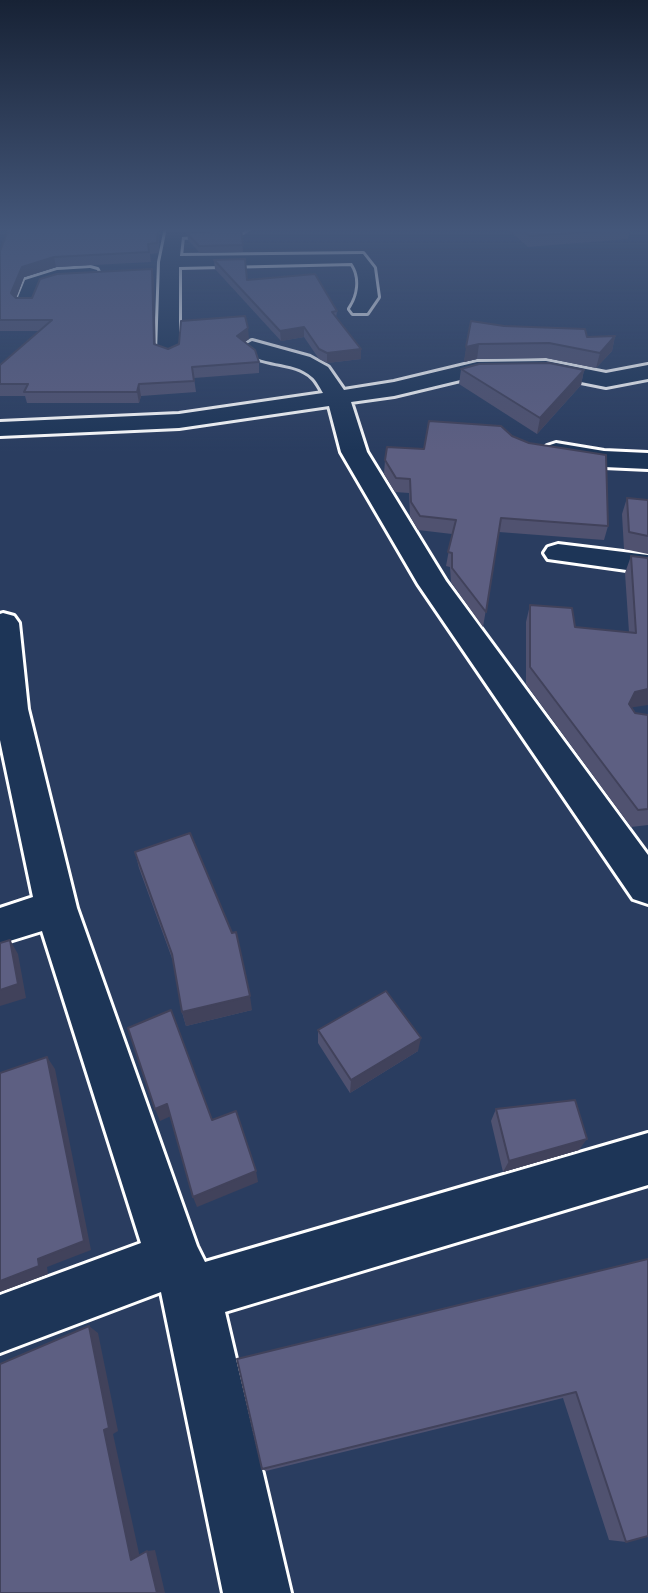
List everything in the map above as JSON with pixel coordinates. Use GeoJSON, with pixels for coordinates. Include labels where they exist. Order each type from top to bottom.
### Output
{"type":"FeatureCollection","features":[{"type":"Feature","properties":{"kind":"street"},"geometry":{"type":"LineString","coordinates":[[166,302],[168,352]]}},
{"type":"Feature","properties":{"kind":"street"},"geometry":{"type":"LineString","coordinates":[[360,309],[364,302]]}},
{"type":"Feature","properties":{"kind":"street"},"geometry":{"type":"LineString","coordinates":[[252,347],[276,357],[302,362],[320,372],[338,398],[354,452],[433,584],[648,887]]}},
{"type":"Feature","properties":{"kind":"street"},"geometry":{"type":"LineString","coordinates":[[0,429],[179,421],[338,398],[477,369],[546,368],[606,380],[648,372]]}},
{"type":"Feature","properties":{"kind":"street"},"geometry":{"type":"LineString","coordinates":[[532,447],[604,459],[648,461]]}},
{"type":"Feature","properties":{"kind":"street"},"geometry":{"type":"LineString","coordinates":[[558,553],[648,564]]}},
{"type":"Feature","properties":{"kind":"street"},"geometry":{"type":"LineString","coordinates":[[3,623],[5,710],[56,908],[183,1276],[257,1593]]}},
{"type":"Feature","properties":{"kind":"street"},"geometry":{"type":"LineString","coordinates":[[0,926],[56,908]]}},
{"type":"Feature","properties":{"kind":"street"},"geometry":{"type":"LineString","coordinates":[[0,1324],[648,1159]]}},
{"type":"Feature","properties":{"kind":"building"},"geometry":{"type":"Polygon","coordinates":[[[0,302],[153,302],[154,344],[168,349],[179,344],[181,321],[245,316],[248,328],[237,336],[255,350],[259,362],[192,367],[194,381],[139,384],[137,392],[24,392],[28,384],[0,384],[0,365],[52,320],[0,320],[0,302]]]}},
{"type":"Feature","properties":{"kind":"building"},"geometry":{"type":"Polygon","coordinates":[[[253,302],[332,302],[337,311],[332,312],[361,349],[327,353],[319,349],[304,327],[280,331],[253,302]]]}},
{"type":"Feature","properties":{"kind":"building"},"geometry":{"type":"Polygon","coordinates":[[[471,321],[504,326],[585,329],[587,337],[615,336],[600,353],[549,343],[466,347],[471,321]]]}},
{"type":"Feature","properties":{"kind":"building"},"geometry":{"type":"Polygon","coordinates":[[[549,363],[584,370],[540,418],[461,369],[479,364],[549,363]]]}},
{"type":"Feature","properties":{"kind":"building"},"geometry":{"type":"Polygon","coordinates":[[[429,421],[501,426],[512,436],[529,443],[606,455],[608,526],[501,518],[486,612],[452,568],[452,553],[448,552],[456,520],[420,516],[411,502],[410,479],[396,478],[385,460],[387,447],[424,449],[429,421]]]}},
{"type":"Feature","properties":{"kind":"building"},"geometry":{"type":"Polygon","coordinates":[[[627,498],[648,500],[648,536],[629,532],[627,498]]]}},
{"type":"Feature","properties":{"kind":"building"},"geometry":{"type":"Polygon","coordinates":[[[631,556],[648,558],[648,689],[635,692],[629,704],[635,713],[648,715],[648,809],[638,810],[530,667],[530,605],[572,608],[575,627],[636,633],[631,556]]]}},
{"type":"Feature","properties":{"kind":"building"},"geometry":{"type":"Polygon","coordinates":[[[190,833],[232,933],[236,932],[250,996],[182,1012],[172,954],[135,852],[190,833]]]}},
{"type":"Feature","properties":{"kind":"building"},"geometry":{"type":"Polygon","coordinates":[[[10,940],[18,984],[0,990],[0,943],[10,940]]]}},
{"type":"Feature","properties":{"kind":"building"},"geometry":{"type":"Polygon","coordinates":[[[386,991],[421,1038],[351,1080],[318,1030],[386,991]]]}},
{"type":"Feature","properties":{"kind":"building"},"geometry":{"type":"Polygon","coordinates":[[[171,1010],[212,1120],[236,1111],[256,1171],[193,1197],[167,1104],[155,1109],[128,1028],[171,1010]]]}},
{"type":"Feature","properties":{"kind":"building"},"geometry":{"type":"Polygon","coordinates":[[[47,1057],[84,1241],[38,1259],[39,1266],[0,1281],[0,1073],[47,1057]]]}},
{"type":"Feature","properties":{"kind":"building"},"geometry":{"type":"Polygon","coordinates":[[[575,1100],[587,1139],[509,1161],[496,1109],[575,1100]]]}},
{"type":"Feature","properties":{"kind":"building"},"geometry":{"type":"Polygon","coordinates":[[[648,1259],[648,1536],[626,1542],[576,1392],[262,1469],[237,1359],[648,1259]]]}},
{"type":"Feature","properties":{"kind":"building"},"geometry":{"type":"Polygon","coordinates":[[[89,1326],[109,1428],[104,1430],[131,1560],[147,1551],[157,1593],[0,1593],[0,1364],[89,1326]]]}}]}
